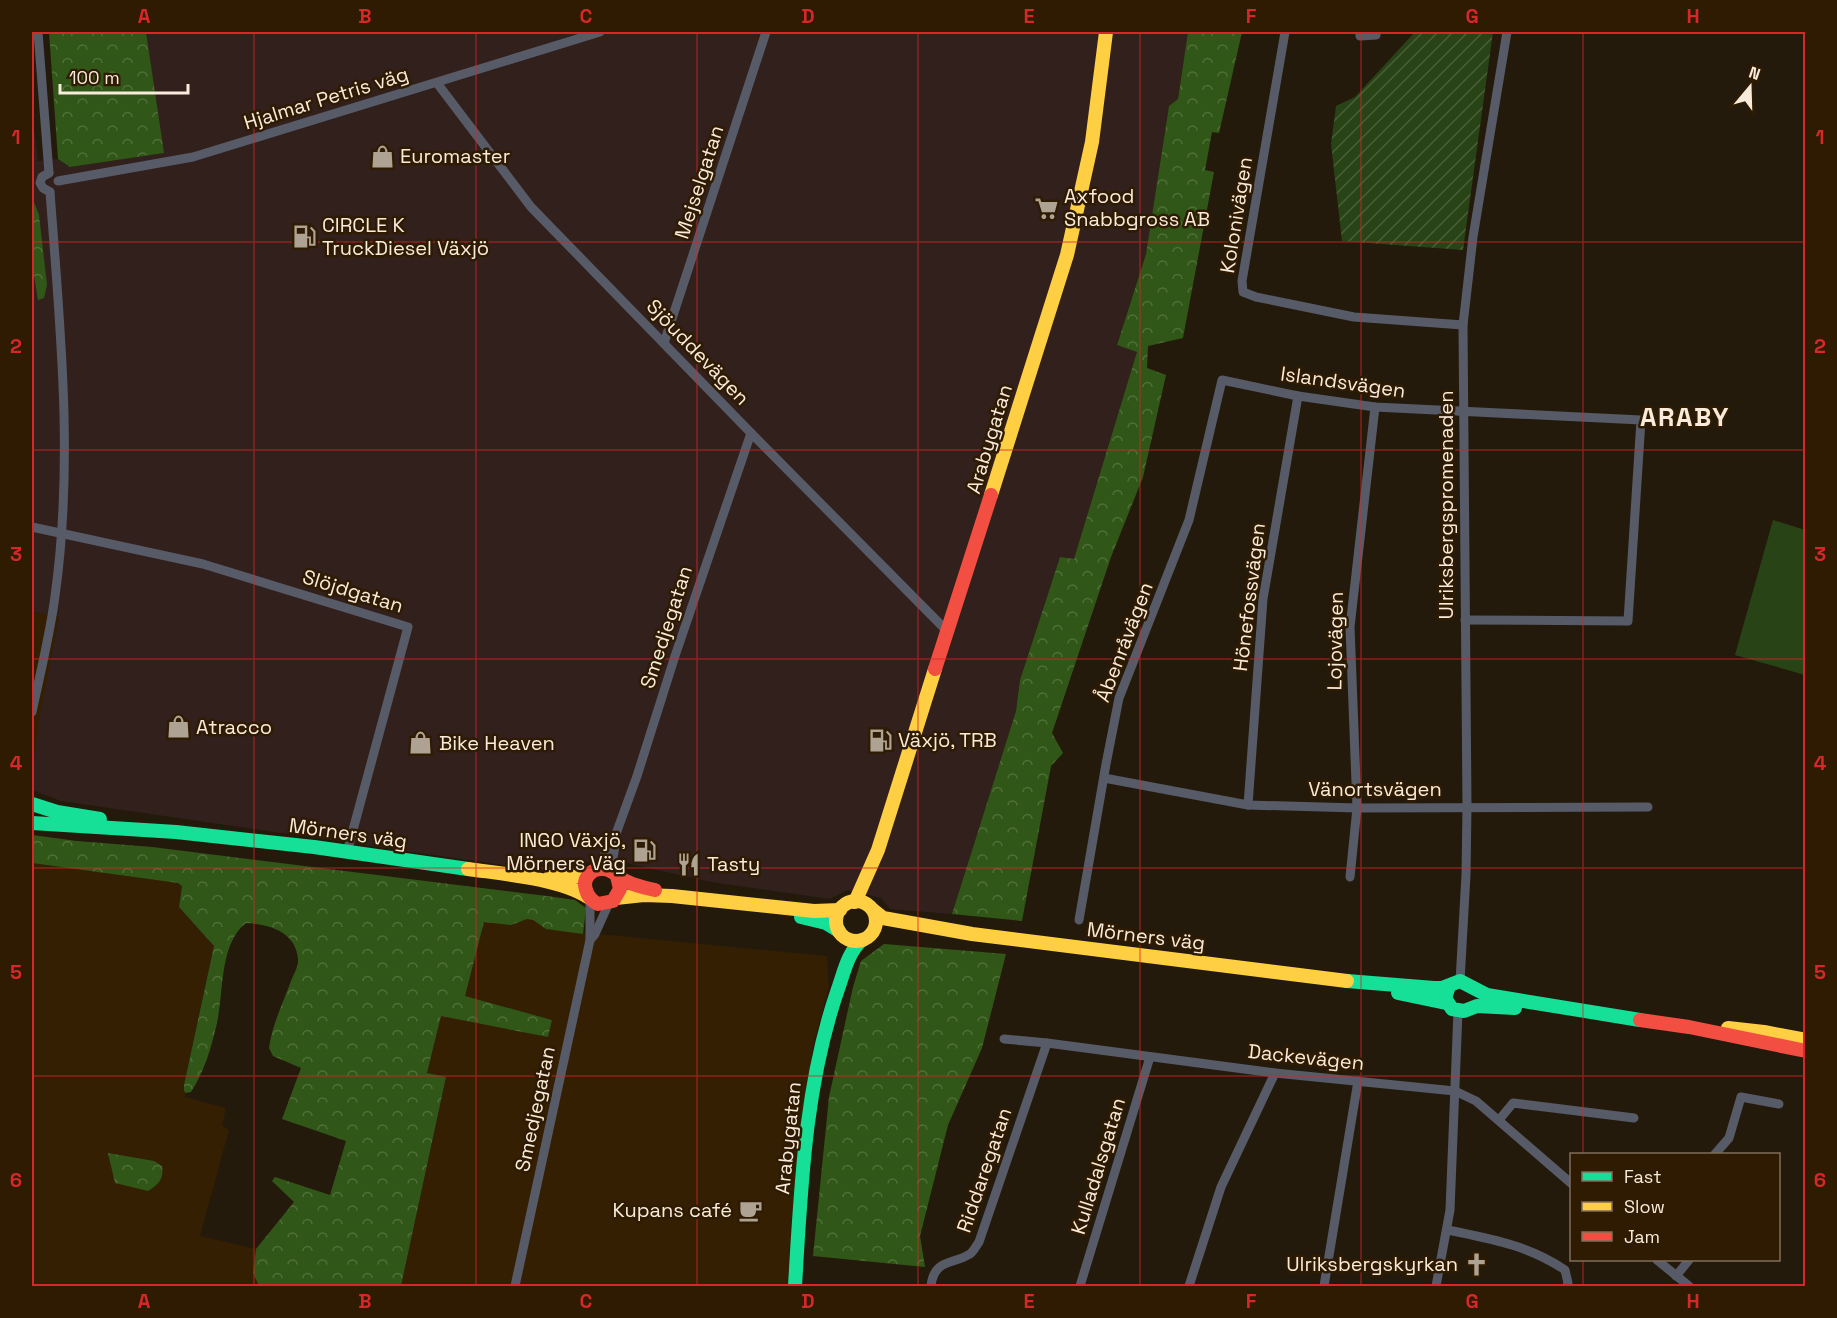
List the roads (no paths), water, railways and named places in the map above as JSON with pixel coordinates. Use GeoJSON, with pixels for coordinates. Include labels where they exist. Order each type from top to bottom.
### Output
{"type":"FeatureCollection","features":[{"type":"Feature","properties":{"kind":"main road","name":"Arabygatan"},"geometry":{"type":"LineString","coordinates":[[855,902],[878,850],[1067,255],[1092,142],[1106,32]]}},
{"type":"Feature","properties":{"kind":"main road","name":"Mörners väg"},"geometry":{"type":"LineString","coordinates":[[32,804],[57,812],[176,832],[346,852],[515,876],[575,889],[589,898]]}},
{"type":"Feature","properties":{"kind":"main road","name":"Mörners väg"},"geometry":{"type":"LineString","coordinates":[[32,823],[176,832]]}},
{"type":"Feature","properties":{"kind":"main road","name":"Arabygatan"},"geometry":{"type":"LineString","coordinates":[[871,909],[870,892],[878,850]]}},
{"type":"Feature","properties":{"kind":"main road"},"geometry":{"type":"LineString","coordinates":[[681,897],[638,896],[598,904],[589,898],[585,884],[593,872],[606,869],[633,885],[681,897],[740,905],[825,912],[840,910]]}},
{"type":"Feature","properties":{"kind":"main road","name":"Mörners väg"},"geometry":{"type":"LineString","coordinates":[[515,876],[566,878],[593,872]]}},
{"type":"Feature","properties":{"kind":"main road"},"geometry":{"type":"LineString","coordinates":[[612,901],[620,888],[616,874]]}},
{"type":"Feature","properties":{"kind":"main road"},"geometry":{"type":"LineString","coordinates":[[740,905],[825,922],[832,925],[840,933],[850,940],[868,936],[876,924],[871,909],[862,902],[847,904],[840,910],[837,917],[840,933]]}},
{"type":"Feature","properties":{"kind":"main road","name":"Mörners väg"},"geometry":{"type":"LineString","coordinates":[[871,909],[883,918],[972,934],[1315,978],[1434,988],[1454,984]]}},
{"type":"Feature","properties":{"kind":"main road","name":"Mörners väg"},"geometry":{"type":"LineString","coordinates":[[868,936],[884,929],[972,934]]}},
{"type":"Feature","properties":{"kind":"main road","name":"Arabygatan"},"geometry":{"type":"LineString","coordinates":[[795,1287],[804,1143],[818,1051],[834,996],[843,948],[840,933]]}},
{"type":"Feature","properties":{"kind":"main road","name":"Arabygatan"},"geometry":{"type":"LineString","coordinates":[[834,996],[857,944],[868,936]]}},
{"type":"Feature","properties":{"kind":"main road","name":"Mörners väg"},"geometry":{"type":"LineString","coordinates":[[1315,978],[1446,1003]]}},
{"type":"Feature","properties":{"kind":"main road"},"geometry":{"type":"LineString","coordinates":[[1601,1016],[1487,995],[1472,989],[1466,983],[1454,984],[1444,994],[1446,1003],[1452,1009],[1464,1010],[1486,1006],[1601,1016],[1689,1027],[1806,1051]]}},
{"type":"Feature","properties":{"kind":"main road"},"geometry":{"type":"LineString","coordinates":[[1464,1010],[1474,998],[1472,989]]}},
{"type":"Feature","properties":{"kind":"main road"},"geometry":{"type":"LineString","coordinates":[[1689,1027],[1739,1029],[1806,1040]]}},
{"type":"Feature","properties":{"kind":"street"},"geometry":{"type":"LineString","coordinates":[[38,32],[49,174]]}},
{"type":"Feature","properties":{"kind":"street","name":"Hjalmar Petris väg"},"geometry":{"type":"LineString","coordinates":[[58,181],[193,157],[600,32]]}},
{"type":"Feature","properties":{"kind":"street","name":"Mejselgatan"},"geometry":{"type":"LineString","coordinates":[[664,343],[766,32]]}},
{"type":"Feature","properties":{"kind":"street","name":"Kolonivägen"},"geometry":{"type":"LineString","coordinates":[[1285,32],[1242,281],[1243,292],[1256,297],[1354,317],[1463,325]]}},
{"type":"Feature","properties":{"kind":"street"},"geometry":{"type":"LineString","coordinates":[[1360,32],[1360,36],[1376,35],[1376,32]]}},
{"type":"Feature","properties":{"kind":"street","name":"Ulriksbergspromenaden"},"geometry":{"type":"LineString","coordinates":[[1454,984],[1466,875],[1467,807],[1463,325],[1473,237],[1507,32]]}},
{"type":"Feature","properties":{"kind":"street","name":"Sjöuddevägen"},"geometry":{"type":"LineString","coordinates":[[437,83],[531,207],[751,434],[948,632]]}},
{"type":"Feature","properties":{"kind":"street"},"geometry":{"type":"LineString","coordinates":[[49,174],[54,175],[58,181],[57,188],[50,192],[36,184],[42,177],[49,174]]}},
{"type":"Feature","properties":{"kind":"street"},"geometry":{"type":"LineString","coordinates":[[32,712],[34,689],[55,597],[62,533],[66,447],[62,341],[50,192]]}},
{"type":"Feature","properties":{"kind":"street","name":"Islandsvägen"},"geometry":{"type":"LineString","coordinates":[[1222,380],[1298,396],[1375,407],[1641,420],[1628,621],[1464,620]]}},
{"type":"Feature","properties":{"kind":"street","name":"Åbenråvägen"},"geometry":{"type":"LineString","coordinates":[[1079,920],[1119,698],[1189,520],[1222,380]]}},
{"type":"Feature","properties":{"kind":"street","name":"Hönefossvägen"},"geometry":{"type":"LineString","coordinates":[[1248,805],[1263,599],[1298,396]]}},
{"type":"Feature","properties":{"kind":"street","name":"Lojovägen"},"geometry":{"type":"LineString","coordinates":[[1350,877],[1357,808],[1350,627],[1375,407]]}},
{"type":"Feature","properties":{"kind":"street","name":"Smedjegatan"},"geometry":{"type":"LineString","coordinates":[[593,872],[617,831],[751,434]]}},
{"type":"Feature","properties":{"kind":"street"},"geometry":{"type":"LineString","coordinates":[[32,527],[62,533]]}},
{"type":"Feature","properties":{"kind":"street","name":"Slöjdgatan"},"geometry":{"type":"LineString","coordinates":[[62,533],[203,564],[408,627],[346,852]]}},
{"type":"Feature","properties":{"kind":"street","name":"Vänortsvägen"},"geometry":{"type":"LineString","coordinates":[[1104,778],[1248,805],[1357,808],[1648,807]]}},
{"type":"Feature","properties":{"kind":"street","name":"Smedjegatan"},"geometry":{"type":"LineString","coordinates":[[616,874],[614,858],[617,831]]}},
{"type":"Feature","properties":{"kind":"street","name":"Smedjegatan"},"geometry":{"type":"LineString","coordinates":[[515,1287],[590,940],[589,898]]}},
{"type":"Feature","properties":{"kind":"street","name":"Smedjegatan"},"geometry":{"type":"LineString","coordinates":[[590,940],[612,901]]}},
{"type":"Feature","properties":{"kind":"street"},"geometry":{"type":"LineString","coordinates":[[1436,1287],[1448,1230],[1451,1202],[1455,1091],[1464,1010]]}},
{"type":"Feature","properties":{"kind":"street","name":"Dackevägen"},"geometry":{"type":"LineString","coordinates":[[1004,1039],[1275,1073],[1455,1091],[1476,1101],[1570,1182]]}},
{"type":"Feature","properties":{"kind":"street","name":"Riddaregatan"},"geometry":{"type":"LineString","coordinates":[[931,1287],[932,1277],[940,1265],[972,1253],[979,1242],[1047,1043]]}},
{"type":"Feature","properties":{"kind":"street","name":"Kulladalsgatan"},"geometry":{"type":"LineString","coordinates":[[1080,1287],[1150,1057]]}},
{"type":"Feature","properties":{"kind":"street"},"geometry":{"type":"LineString","coordinates":[[1189,1287],[1221,1187],[1275,1073]]}},
{"type":"Feature","properties":{"kind":"street"},"geometry":{"type":"LineString","coordinates":[[1324,1287],[1358,1081]]}},
{"type":"Feature","properties":{"kind":"street"},"geometry":{"type":"LineString","coordinates":[[1717,1153],[1729,1138],[1741,1097],[1779,1104]]}},
{"type":"Feature","properties":{"kind":"street"},"geometry":{"type":"LineString","coordinates":[[1499,1120],[1513,1103],[1635,1118]]}},
{"type":"Feature","properties":{"kind":"street"},"geometry":{"type":"LineString","coordinates":[[1448,1230],[1514,1244],[1535,1252],[1565,1270],[1567,1287]]}},
{"type":"Feature","properties":{"kind":"street"},"geometry":{"type":"LineString","coordinates":[[1658,1261],[1689,1287]]}},
{"type":"Feature","properties":{"kind":"street"},"geometry":{"type":"LineString","coordinates":[[1676,1276],[1688,1261]]}},
{"type":"Feature","properties":{"kind":"place","name":"Euromaster"},"geometry":{"type":"Point","coordinates":[382,156]}},
{"type":"Feature","properties":{"kind":"place","name":"Axfood Snabbgross AB"},"geometry":{"type":"Point","coordinates":[1046,208]}},
{"type":"Feature","properties":{"kind":"place","name":"CIRCLE K TruckDiesel Växjö"},"geometry":{"type":"Point","coordinates":[304,236]}},
{"type":"Feature","properties":{"kind":"place","name":"Atracco"},"geometry":{"type":"Point","coordinates":[178,727]}},
{"type":"Feature","properties":{"kind":"place","name":"Växjö, TRB"},"geometry":{"type":"Point","coordinates":[880,740]}},
{"type":"Feature","properties":{"kind":"place","name":"Bike Heaven"},"geometry":{"type":"Point","coordinates":[421,743]}},
{"type":"Feature","properties":{"kind":"place","name":"INGO Växjö, Mörners Väg"},"geometry":{"type":"Point","coordinates":[644,851]}},
{"type":"Feature","properties":{"kind":"place","name":"Tasty"},"geometry":{"type":"Point","coordinates":[689,864]}},
{"type":"Feature","properties":{"kind":"place","name":"Kupans café"},"geometry":{"type":"Point","coordinates":[750,1210]}},
{"type":"Feature","properties":{"kind":"place","name":"Ulriksbergskyrkan"},"geometry":{"type":"Point","coordinates":[1476,1264]}},
{"type":"Feature","properties":{"kind":"district","name":"ARABY"},"geometry":{"type":"Point","coordinates":[1685,417]}}]}
